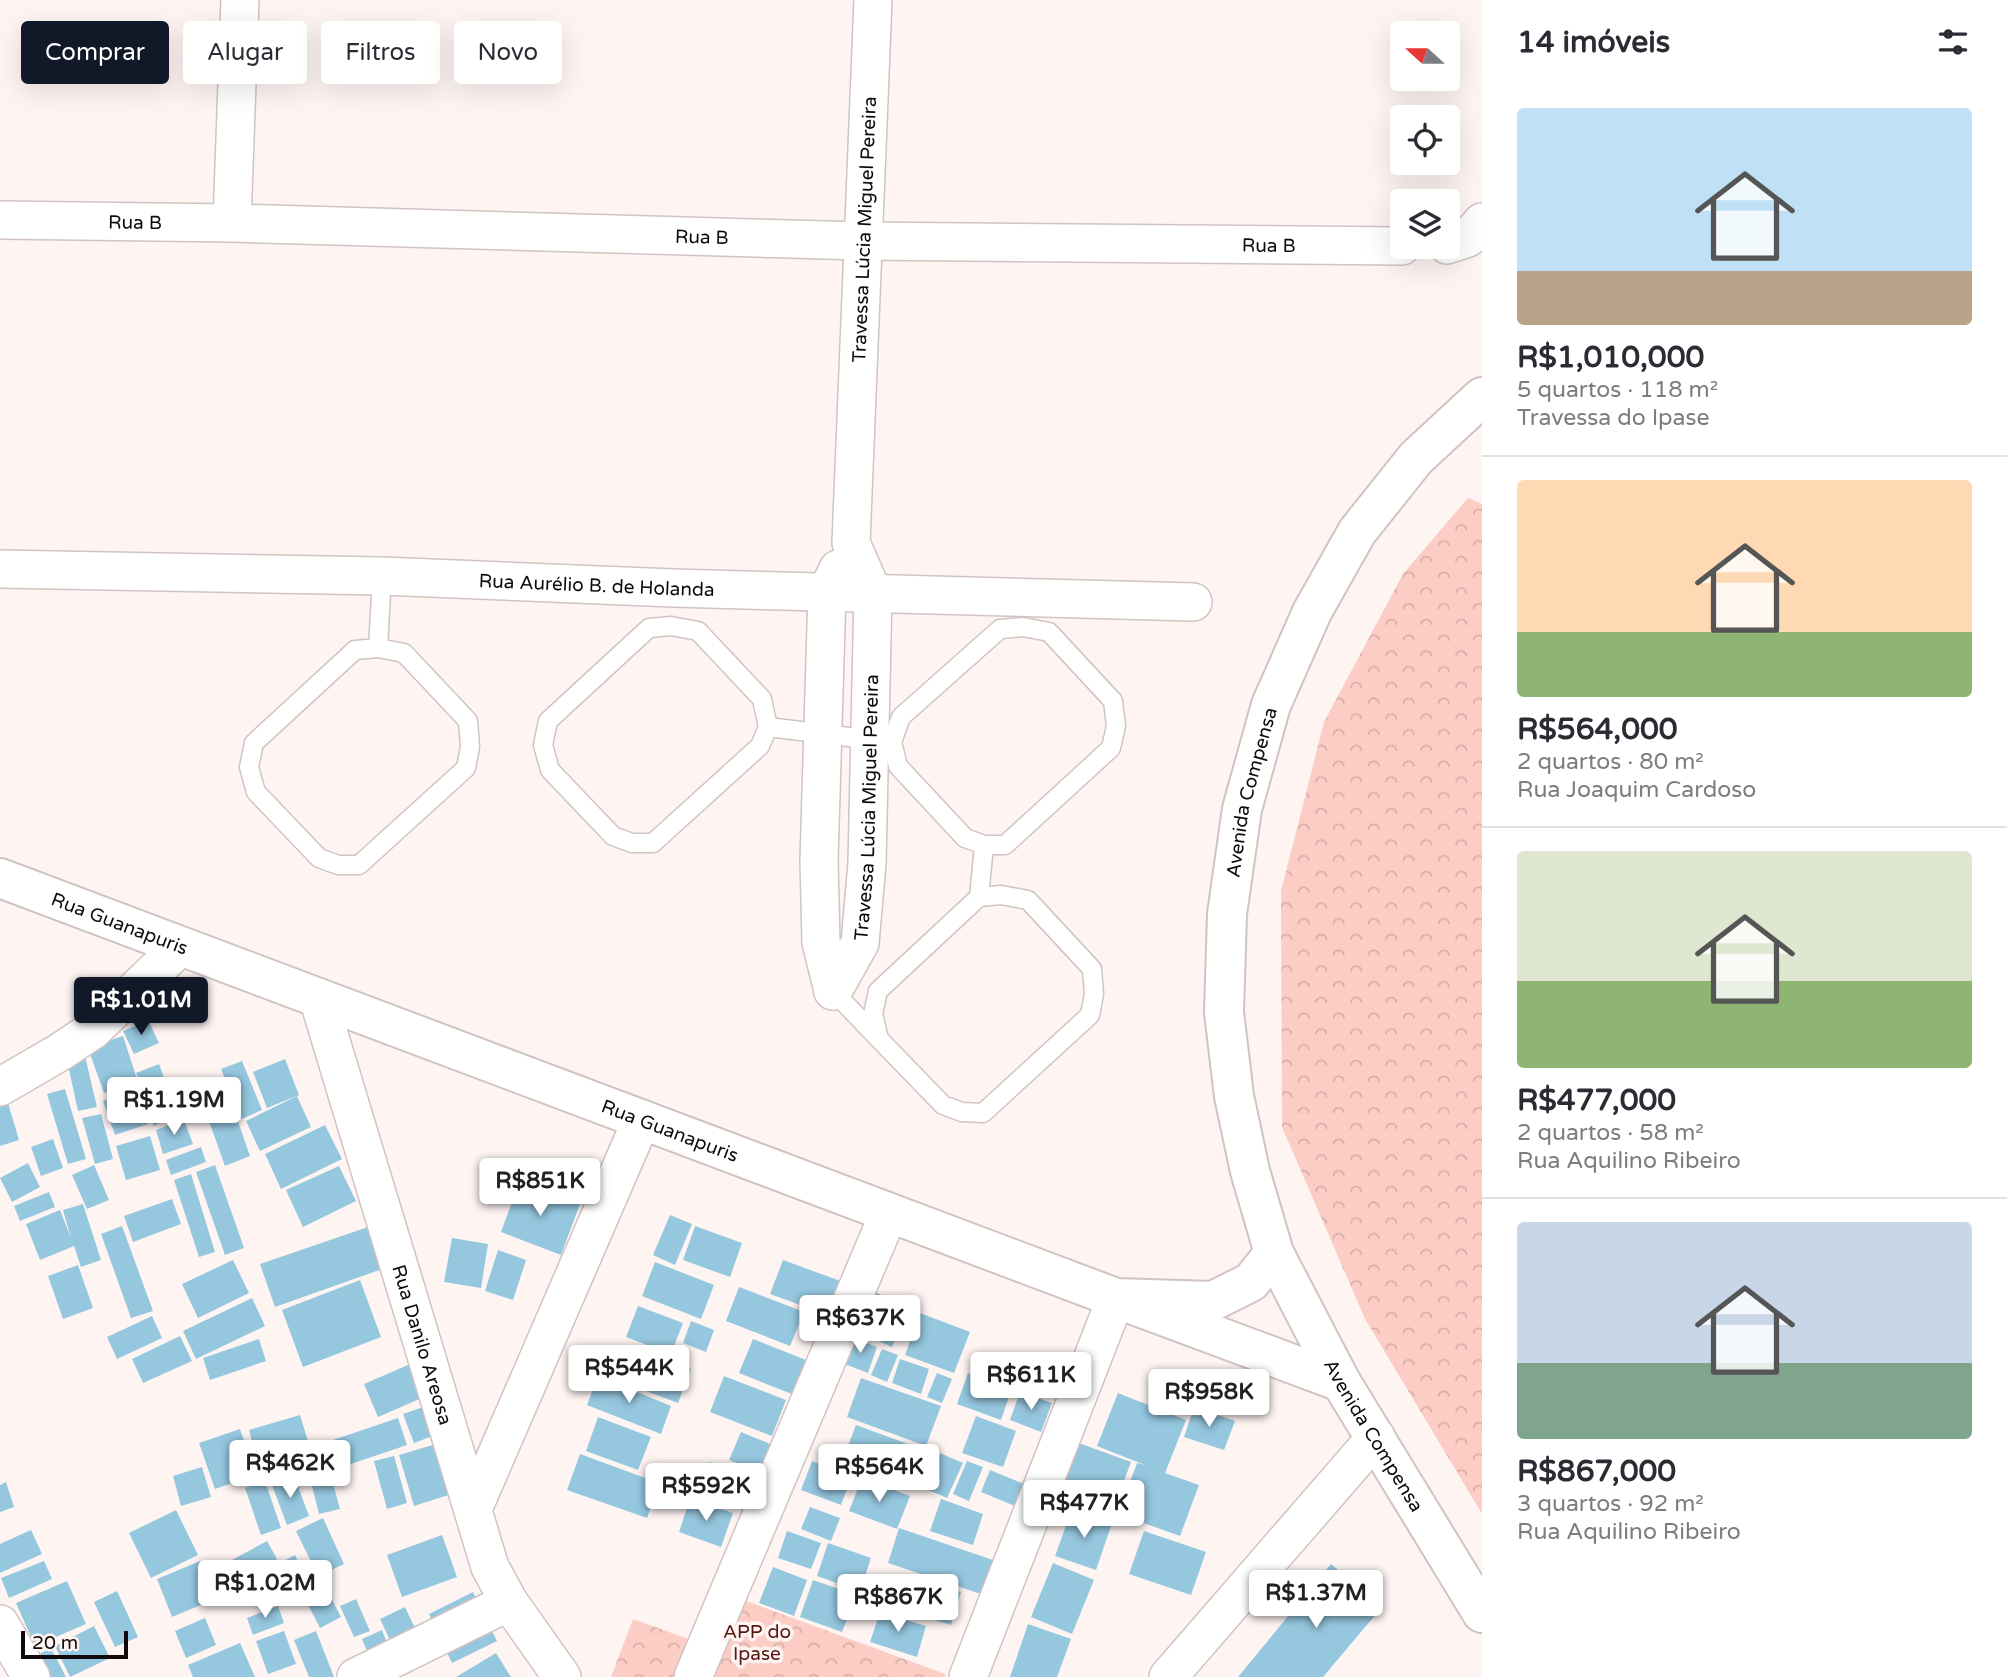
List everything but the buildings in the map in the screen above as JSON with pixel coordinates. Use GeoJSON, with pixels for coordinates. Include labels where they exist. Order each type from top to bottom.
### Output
{"type":"FeatureCollection","features":[{"type":"Feature","properties":{"kind":"main road","name":"Avenida Compensa"},"geometry":{"type":"LineString","coordinates":[[1482,397],[1416,458],[1357,532],[1311,612],[1271,705],[1242,809],[1227,914],[1224,1012],[1234,1096],[1274,1254],[1341,1382],[1482,1613]]}},
{"type":"Feature","properties":{"kind":"main road","name":"Rua Guanapuris"},"geometry":{"type":"LineString","coordinates":[[0,877],[1341,1382]]}},
{"type":"Feature","properties":{"kind":"main road"},"geometry":{"type":"LineString","coordinates":[[1116,1298],[1213,1301],[1251,1282],[1274,1254]]}},
{"type":"Feature","properties":{"kind":"street"},"geometry":{"type":"LineString","coordinates":[[232,223],[240,0]]}},
{"type":"Feature","properties":{"kind":"street","name":"Travessa Lúcia Miguel Pereira"},"geometry":{"type":"LineString","coordinates":[[833,991],[821,942],[819,861],[827,592],[851,543],[873,0]]}},
{"type":"Feature","properties":{"kind":"street","name":"Rua B"},"geometry":{"type":"LineString","coordinates":[[0,220],[232,223],[862,241],[1390,246]]}},
{"type":"Feature","properties":{"kind":"street","name":"Travessa Lúcia Miguel Pereira"},"geometry":{"type":"LineString","coordinates":[[833,991],[860,943],[881,741],[873,593],[851,543]]}},
{"type":"Feature","properties":{"kind":"street","name":"Rua Aurélio B. de Holanda"},"geometry":{"type":"LineString","coordinates":[[0,569],[382,576],[672,607],[827,592],[873,593],[1024,613],[1193,602]]}},
{"type":"Feature","properties":{"kind":"street"},"geometry":{"type":"LineString","coordinates":[[0,1087],[93,1030],[181,946]]}},
{"type":"Feature","properties":{"kind":"street","name":"Rua Danilo Areosa"},"geometry":{"type":"LineString","coordinates":[[318,998],[490,1567],[509,1602],[562,1677]]}},
{"type":"Feature","properties":{"kind":"street"},"geometry":{"type":"LineString","coordinates":[[473,1509],[642,1119]]}},
{"type":"Feature","properties":{"kind":"street"},"geometry":{"type":"LineString","coordinates":[[693,1677],[889,1213]]}},
{"type":"Feature","properties":{"kind":"street"},"geometry":{"type":"LineString","coordinates":[[968,1677],[1116,1298]]}},
{"type":"Feature","properties":{"kind":"street"},"geometry":{"type":"LineString","coordinates":[[1168,1677],[1376,1437]]}},
{"type":"Feature","properties":{"kind":"street"},"geometry":{"type":"LineString","coordinates":[[356,1677],[509,1602]]}},
{"type":"Feature","properties":{"kind":"street"},"geometry":{"type":"LineString","coordinates":[[0,1624],[31,1677]]}},
{"type":"Feature","properties":{"kind":"lane"},"geometry":{"type":"LineString","coordinates":[[378,648],[382,576]]}},
{"type":"Feature","properties":{"kind":"lane"},"geometry":{"type":"LineString","coordinates":[[672,607],[762,699],[768,727],[760,746],[653,843],[632,843],[614,836],[550,770],[543,745],[548,721],[672,607]]}},
{"type":"Feature","properties":{"kind":"lane"},"geometry":{"type":"LineString","coordinates":[[768,727],[881,741],[898,766],[965,838],[984,845],[1005,845],[1111,748],[1116,726],[1113,701],[1049,632],[1024,613],[1000,629],[901,718],[881,741]]}},
{"type":"Feature","properties":{"kind":"lane"},"geometry":{"type":"LineString","coordinates":[[378,648],[404,653],[468,721],[470,747],[466,768],[359,865],[338,865],[319,858],[256,792],[249,767],[254,743],[355,650],[378,648]]}},
{"type":"Feature","properties":{"kind":"lane"},"geometry":{"type":"LineString","coordinates":[[979,897],[984,845]]}},
{"type":"Feature","properties":{"kind":"lane"},"geometry":{"type":"LineString","coordinates":[[833,991],[943,1105],[962,1112],[983,1113],[1090,1015],[1094,994],[1091,969],[1028,900],[1001,895],[979,897],[878,990],[873,1014],[880,1039]]}},
{"type":"Feature","properties":{"kind":"green space"},"geometry":{"type":"Polygon","coordinates":[[[1468,498],[1482,504],[1482,1514],[1365,1319],[1282,1127],[1281,891],[1324,722],[1403,574],[1468,498]]]}},
{"type":"Feature","properties":{"kind":"green space","name":"APP do Ipase"},"geometry":{"type":"Polygon","coordinates":[[[738,1598],[945,1674],[945,1677],[611,1677],[633,1619],[697,1642],[738,1598]]]}}]}
